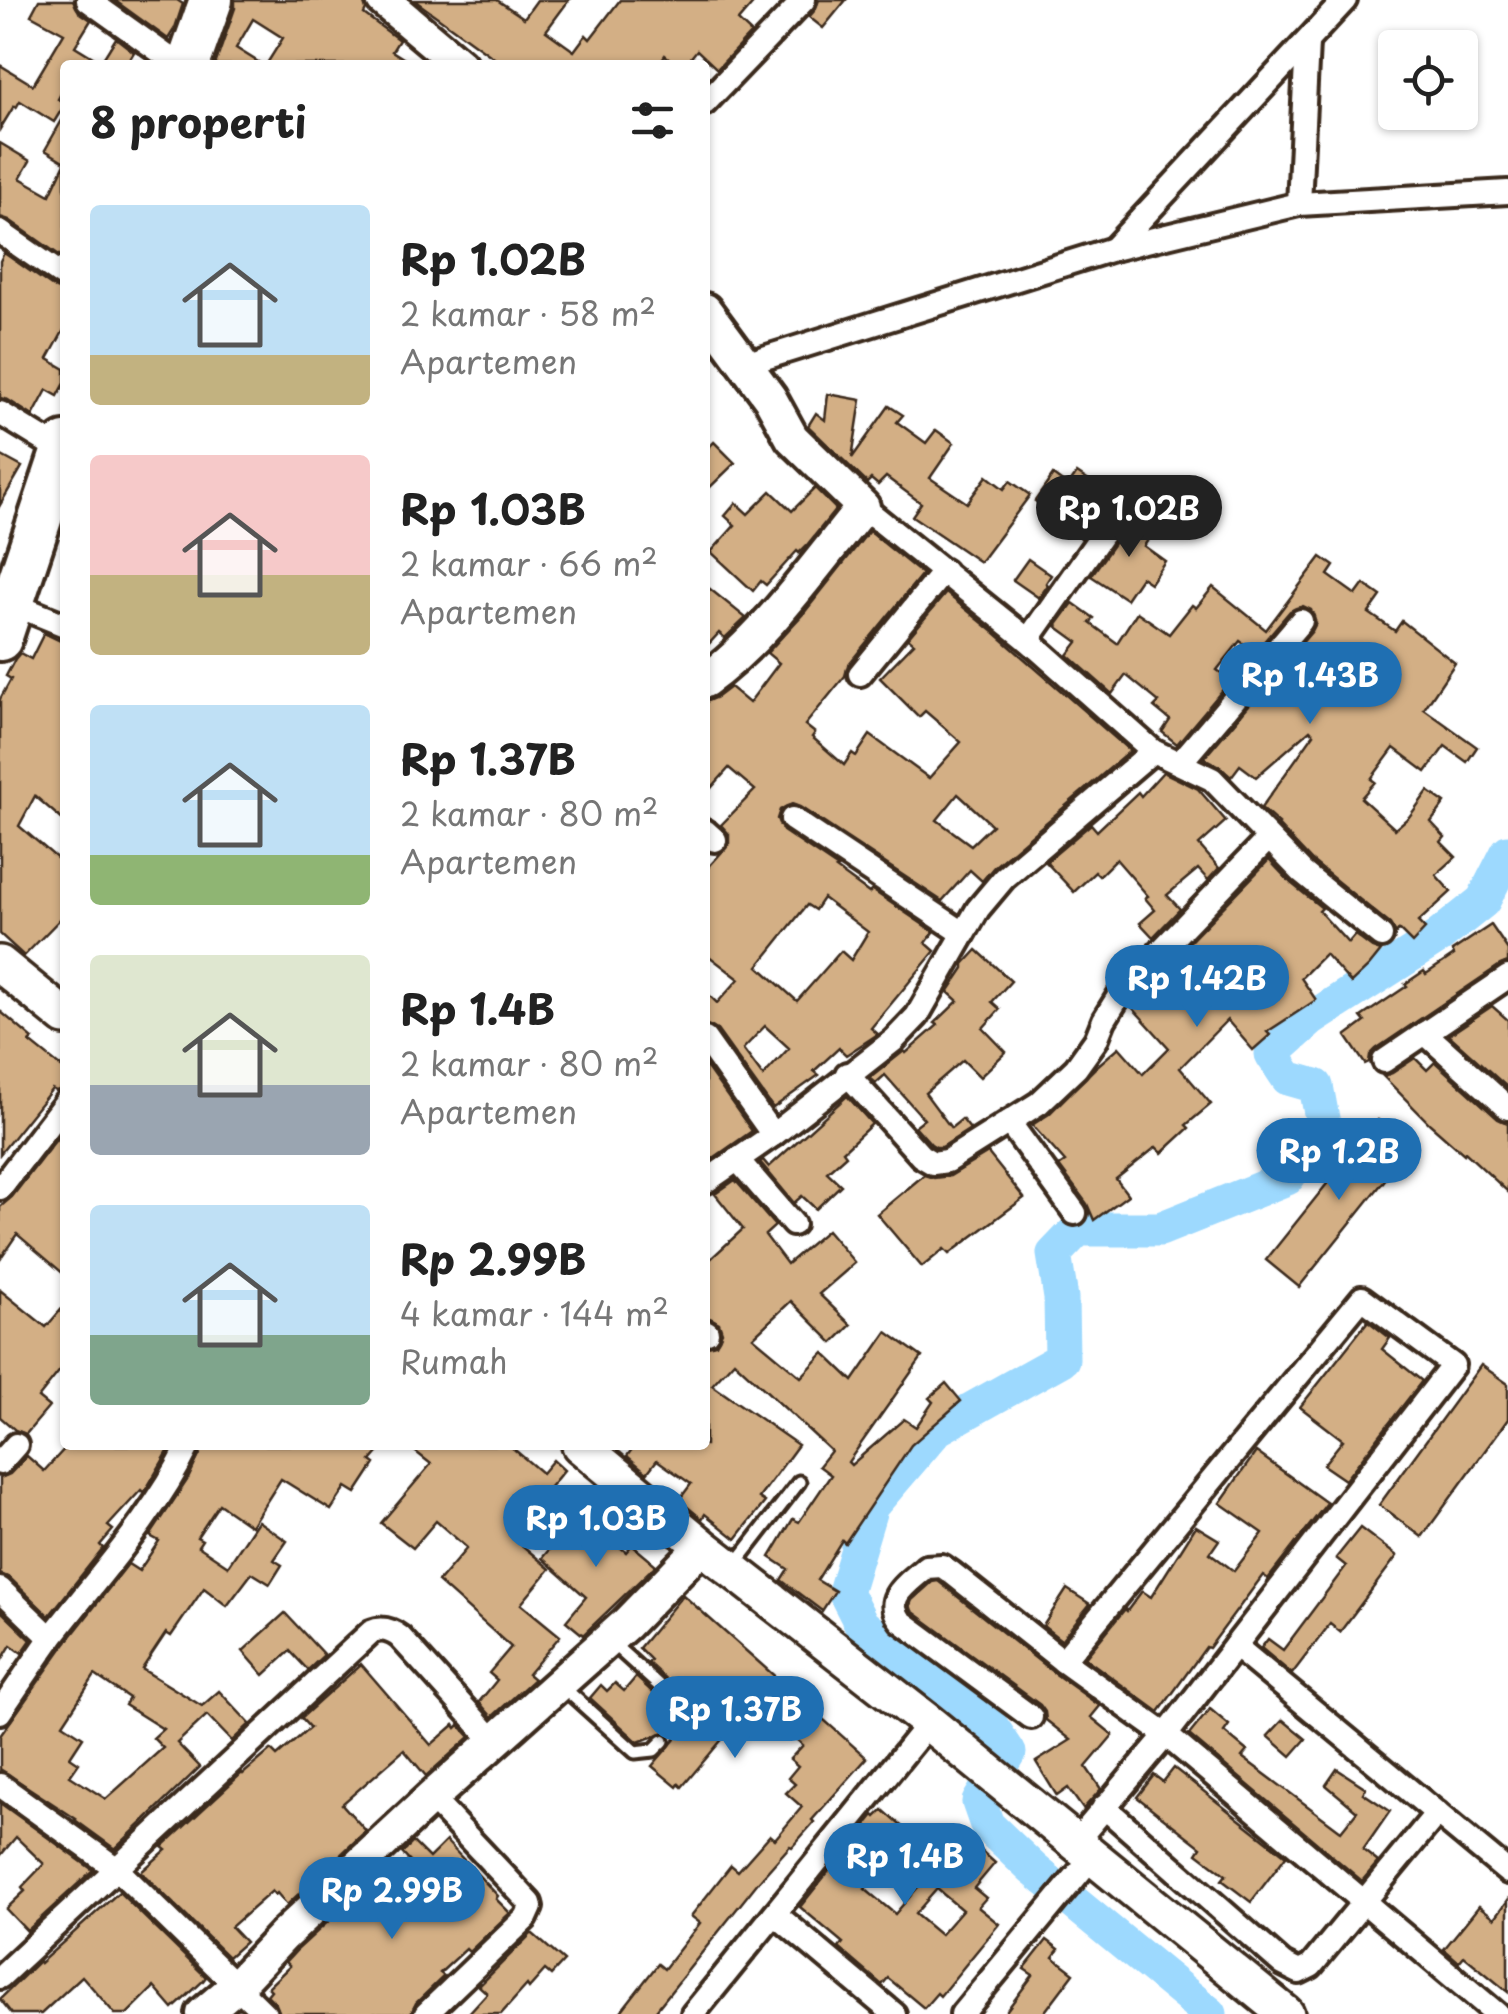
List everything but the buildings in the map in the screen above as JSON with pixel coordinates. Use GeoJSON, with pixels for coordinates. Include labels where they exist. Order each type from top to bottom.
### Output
{"type":"FeatureCollection","features":[{"type":"Feature","properties":{"kind":"highway"},"geometry":{"type":"LineString","coordinates":[[190,60],[211,0]]}},
{"type":"Feature","properties":{"kind":"highway"},"geometry":{"type":"LineString","coordinates":[[5,618],[60,460]]}},
{"type":"Feature","properties":{"kind":"main road"},"geometry":{"type":"LineString","coordinates":[[0,964],[60,1012]]}},
{"type":"Feature","properties":{"kind":"main road"},"geometry":{"type":"LineString","coordinates":[[586,1450],[1008,1788],[1080,1860],[1286,2014]]}},
{"type":"Feature","properties":{"kind":"street"},"geometry":{"type":"LineString","coordinates":[[88,0],[172,60]]}},
{"type":"Feature","properties":{"kind":"street"},"geometry":{"type":"LineString","coordinates":[[384,0],[454,60]]}},
{"type":"Feature","properties":{"kind":"street"},"geometry":{"type":"LineString","coordinates":[[710,97],[804,0]]}},
{"type":"Feature","properties":{"kind":"street"},"geometry":{"type":"LineString","coordinates":[[1113,250],[1345,0]]}},
{"type":"Feature","properties":{"kind":"street"},"geometry":{"type":"LineString","coordinates":[[1299,204],[1307,43]]}},
{"type":"Feature","properties":{"kind":"street"},"geometry":{"type":"LineString","coordinates":[[745,364],[1113,250],[1299,204],[1508,192]]}},
{"type":"Feature","properties":{"kind":"street"},"geometry":{"type":"LineString","coordinates":[[0,232],[60,274]]}},
{"type":"Feature","properties":{"kind":"street"},"geometry":{"type":"LineString","coordinates":[[710,317],[770,398],[792,438],[862,508],[1028,640],[1152,751],[1212,779],[1302,872],[1381,936]]}},
{"type":"Feature","properties":{"kind":"street"},"geometry":{"type":"LineString","coordinates":[[0,413],[60,446]]}},
{"type":"Feature","properties":{"kind":"street"},"geometry":{"type":"LineString","coordinates":[[1028,640],[1127,499]]}},
{"type":"Feature","properties":{"kind":"street"},"geometry":{"type":"LineString","coordinates":[[710,677],[762,629],[862,508]]}},
{"type":"Feature","properties":{"kind":"street"},"geometry":{"type":"LineString","coordinates":[[860,674],[944,571]]}},
{"type":"Feature","properties":{"kind":"street"},"geometry":{"type":"LineString","coordinates":[[5,618],[60,624]]}},
{"type":"Feature","properties":{"kind":"street"},"geometry":{"type":"LineString","coordinates":[[1180,763],[1301,621]]}},
{"type":"Feature","properties":{"kind":"street"},"geometry":{"type":"LineString","coordinates":[[710,1178],[773,1135],[894,1040],[917,1016],[978,909],[1004,878],[1152,751]]}},
{"type":"Feature","properties":{"kind":"street"},"geometry":{"type":"LineString","coordinates":[[792,819],[963,933]]}},
{"type":"Feature","properties":{"kind":"street"},"geometry":{"type":"LineString","coordinates":[[848,1074],[921,1156],[933,1163],[947,1162],[1038,1103],[1076,1068],[1122,992],[1268,839]]}},
{"type":"Feature","properties":{"kind":"street"},"geometry":{"type":"LineString","coordinates":[[1384,1061],[1508,976]]}},
{"type":"Feature","properties":{"kind":"street"},"geometry":{"type":"LineString","coordinates":[[1425,1033],[1508,1108]]}},
{"type":"Feature","properties":{"kind":"street"},"geometry":{"type":"LineString","coordinates":[[710,1046],[773,1135]]}},
{"type":"Feature","properties":{"kind":"street"},"geometry":{"type":"LineString","coordinates":[[0,1188],[60,1110]]}},
{"type":"Feature","properties":{"kind":"street"},"geometry":{"type":"LineString","coordinates":[[1009,1122],[1075,1213]]}},
{"type":"Feature","properties":{"kind":"street"},"geometry":{"type":"LineString","coordinates":[[737,1159],[793,1224]]}},
{"type":"Feature","properties":{"kind":"street"},"geometry":{"type":"LineString","coordinates":[[962,2014],[1054,1903],[1104,1808],[1166,1736],[1453,1366],[1362,1298],[1063,1661]]}},
{"type":"Feature","properties":{"kind":"street"},"geometry":{"type":"LineString","coordinates":[[0,1712],[51,1638],[144,1520],[186,1450]]}},
{"type":"Feature","properties":{"kind":"street"},"geometry":{"type":"LineString","coordinates":[[203,2014],[431,1798],[608,1640],[702,1546]]}},
{"type":"Feature","properties":{"kind":"street"},"geometry":{"type":"LineString","coordinates":[[1031,1717],[901,1621],[893,1606],[896,1597],[926,1567],[942,1566],[1166,1736],[1497,2014]]}},
{"type":"Feature","properties":{"kind":"street"},"geometry":{"type":"LineString","coordinates":[[0,1589],[51,1638]]}},
{"type":"Feature","properties":{"kind":"street"},"geometry":{"type":"LineString","coordinates":[[0,1977],[371,1632],[392,1631],[400,1637],[494,1740]]}},
{"type":"Feature","properties":{"kind":"street"},"geometry":{"type":"LineString","coordinates":[[1235,1646],[1508,1872]]}},
{"type":"Feature","properties":{"kind":"street"},"geometry":{"type":"LineString","coordinates":[[692,2014],[929,1723]]}},
{"type":"Feature","properties":{"kind":"street"},"geometry":{"type":"LineString","coordinates":[[0,1785],[118,1869],[265,2014]]}},
{"type":"Feature","properties":{"kind":"street"},"geometry":{"type":"LineString","coordinates":[[426,2014],[526,1918],[531,1907],[431,1798]]}},
{"type":"Feature","properties":{"kind":"street"},"geometry":{"type":"LineString","coordinates":[[1104,1808],[1283,1964],[1299,1972],[1311,1966],[1437,1813]]}},
{"type":"Feature","properties":{"kind":"street"},"geometry":{"type":"LineString","coordinates":[[774,1914],[894,2014]]}},
{"type":"Feature","properties":{"kind":"lane"},"geometry":{"type":"LineString","coordinates":[[731,1569],[799,1482]]}},
{"type":"Feature","properties":{"kind":"lane"},"geometry":{"type":"LineString","coordinates":[[608,1640],[698,1722]]}},
{"type":"Feature","properties":{"kind":"lane"},"geometry":{"type":"LineString","coordinates":[[560,1684],[636,1752],[654,1750],[663,1741]]}},
{"type":"Feature","properties":{"kind":"waterway"},"geometry":{"type":"LineString","coordinates":[[1210,2014],[1033,1869],[987,1825],[979,1802],[1009,1753],[993,1729],[862,1625],[845,1592],[871,1506],[937,1429],[1062,1359],[1061,1298],[1054,1254],[1078,1229],[1160,1229],[1287,1178],[1323,1124],[1316,1086],[1288,1078],[1272,1054],[1311,1019],[1438,937],[1483,901],[1508,852]]}}]}
